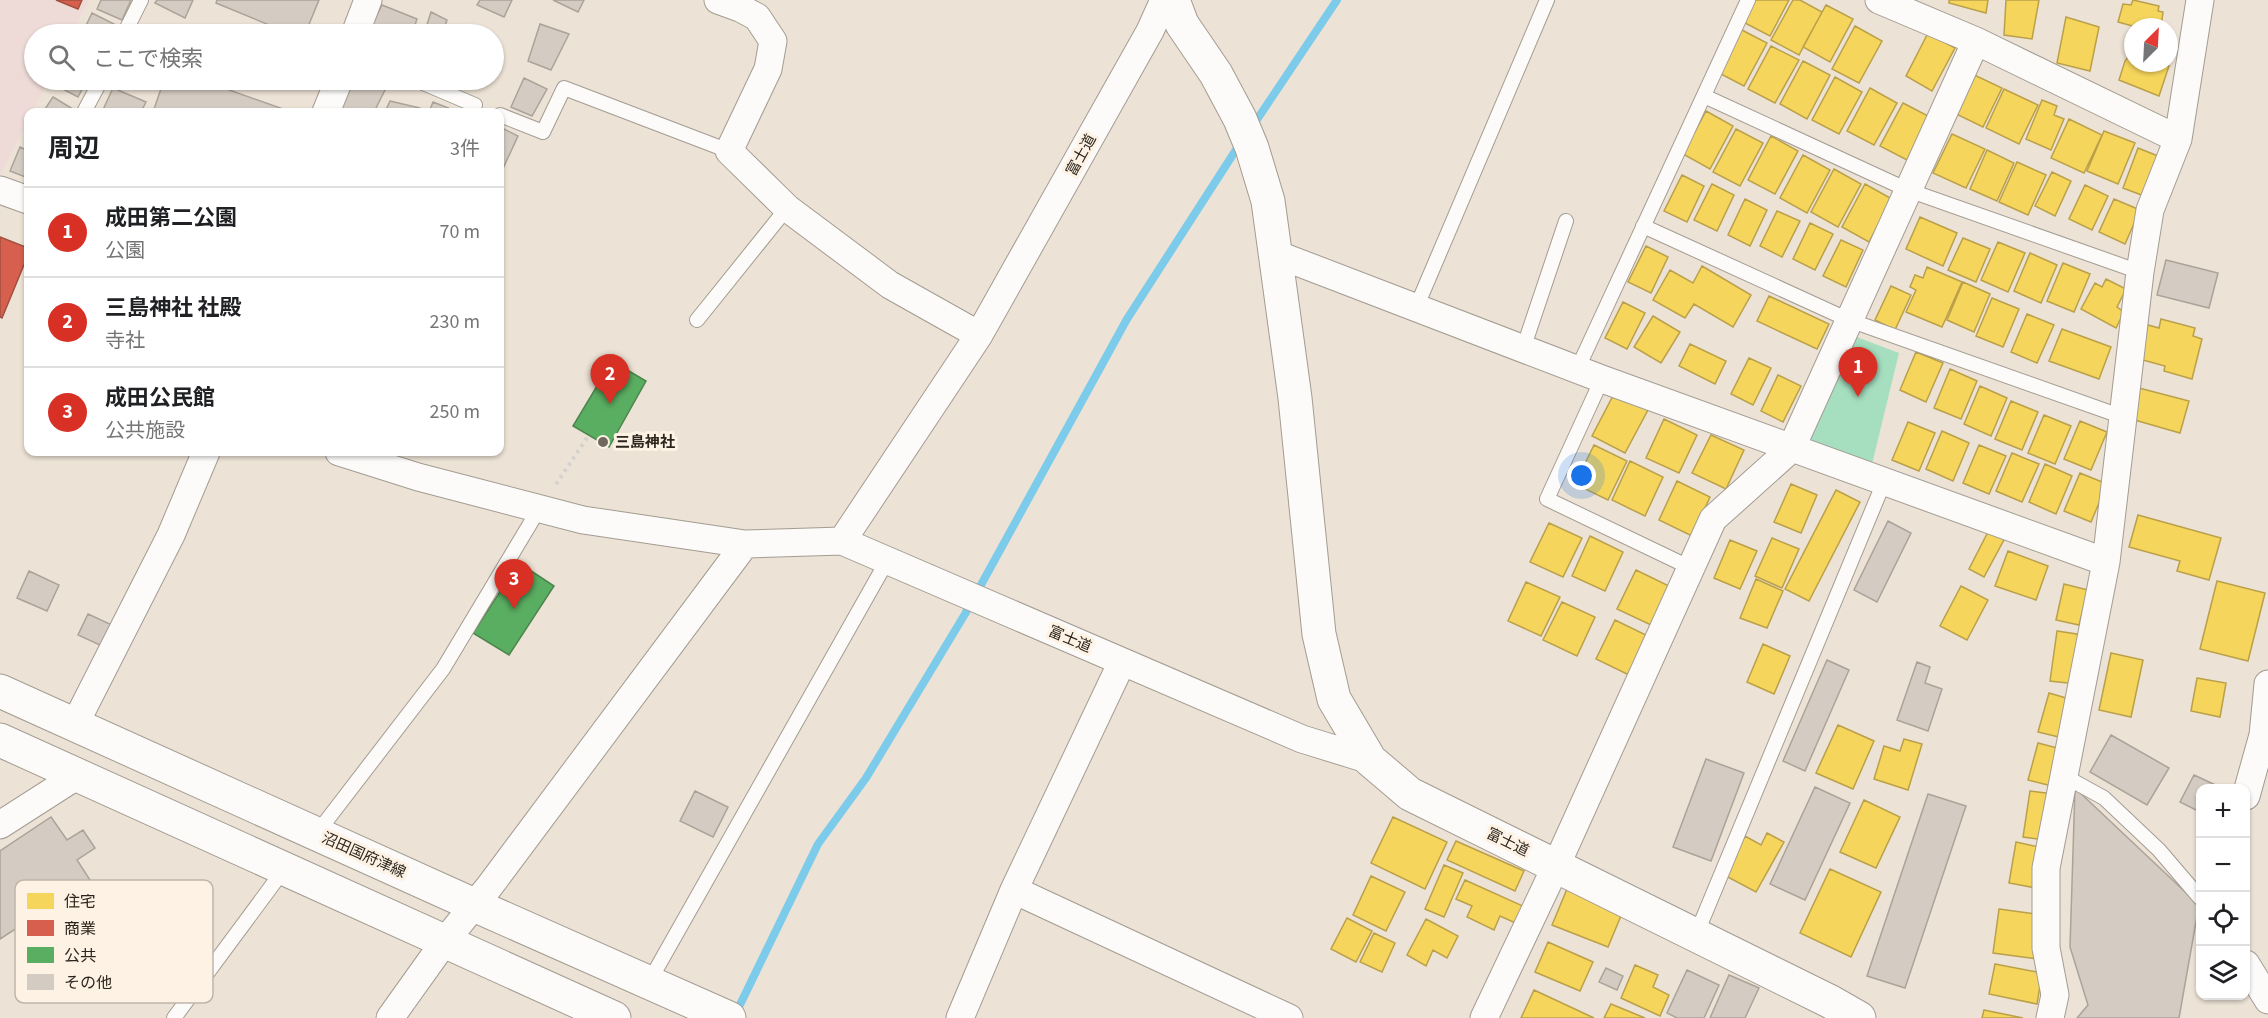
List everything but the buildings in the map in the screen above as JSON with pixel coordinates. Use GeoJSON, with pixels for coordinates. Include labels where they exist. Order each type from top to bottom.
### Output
{"type":"FeatureCollection","features":[{"type":"Feature","properties":{"kind":"main road"},"geometry":{"type":"LineString","coordinates":[[1173,0],[1182,24],[1216,74],[1246,134],[1268,201],[1295,398],[1319,634],[1334,699],[1370,759]]}},
{"type":"Feature","properties":{"kind":"main road","name":"沼田国府津線"},"geometry":{"type":"LineString","coordinates":[[0,691],[722,1015]]}},
{"type":"Feature","properties":{"kind":"main road"},"geometry":{"type":"LineString","coordinates":[[0,740],[614,1018]]}},
{"type":"Feature","properties":{"kind":"main road","name":"富士道"},"geometry":{"type":"LineString","coordinates":[[1370,759],[1410,794],[1831,1002],[1859,1018]]}},
{"type":"Feature","properties":{"kind":"street"},"geometry":{"type":"LineString","coordinates":[[360,24],[368,0]]}},
{"type":"Feature","properties":{"kind":"street","name":"富士道"},"geometry":{"type":"LineString","coordinates":[[1164,0],[1150,32],[979,335],[842,541],[1302,739],[1370,759]]}},
{"type":"Feature","properties":{"kind":"street"},"geometry":{"type":"LineString","coordinates":[[1879,0],[1976,41],[2178,139]]}},
{"type":"Feature","properties":{"kind":"street"},"geometry":{"type":"LineString","coordinates":[[2050,1018],[2055,994],[2046,948],[2046,868],[2106,562],[2140,272],[2150,210],[2178,139],[2200,0]]}},
{"type":"Feature","properties":{"kind":"street"},"geometry":{"type":"LineString","coordinates":[[734,3],[757,17],[773,41],[768,69],[729,151],[787,208],[890,285],[979,335]]}},
{"type":"Feature","properties":{"kind":"street"},"geometry":{"type":"LineString","coordinates":[[1484,1018],[1556,866],[1713,519],[1791,449],[1976,41]]}},
{"type":"Feature","properties":{"kind":"street"},"geometry":{"type":"LineString","coordinates":[[328,108],[335,90]]}},
{"type":"Feature","properties":{"kind":"street"},"geometry":{"type":"LineString","coordinates":[[0,190],[24,199]]}},
{"type":"Feature","properties":{"kind":"street"},"geometry":{"type":"LineString","coordinates":[[1276,254],[1602,380],[2106,562]]}},
{"type":"Feature","properties":{"kind":"street"},"geometry":{"type":"LineString","coordinates":[[75,724],[171,535],[204,456]]}},
{"type":"Feature","properties":{"kind":"street"},"geometry":{"type":"LineString","coordinates":[[352,456],[418,477],[583,520],[745,544],[842,541]]}},
{"type":"Feature","properties":{"kind":"street"},"geometry":{"type":"LineString","coordinates":[[390,1018],[445,941],[745,544]]}},
{"type":"Feature","properties":{"kind":"street"},"geometry":{"type":"LineString","coordinates":[[960,1018],[1014,890],[1122,662]]}},
{"type":"Feature","properties":{"kind":"street"},"geometry":{"type":"LineString","coordinates":[[2250,784],[2265,736],[2268,684]]}},
{"type":"Feature","properties":{"kind":"street"},"geometry":{"type":"LineString","coordinates":[[0,825],[78,775]]}},
{"type":"Feature","properties":{"kind":"street"},"geometry":{"type":"LineString","coordinates":[[1014,890],[1289,1018]]}},
{"type":"Feature","properties":{"kind":"street"},"geometry":{"type":"LineString","coordinates":[[2250,971],[2268,1000]]}},
{"type":"Feature","properties":{"kind":"lane"},"geometry":{"type":"LineString","coordinates":[[129,24],[141,0]]}},
{"type":"Feature","properties":{"kind":"lane"},"geometry":{"type":"LineString","coordinates":[[1416,308],[1547,0]]}},
{"type":"Feature","properties":{"kind":"lane"},"geometry":{"type":"LineString","coordinates":[[1577,370],[1748,0]]}},
{"type":"Feature","properties":{"kind":"lane"},"geometry":{"type":"LineString","coordinates":[[504,117],[543,132],[564,88],[729,151]]}},
{"type":"Feature","properties":{"kind":"lane"},"geometry":{"type":"LineString","coordinates":[[86,108],[96,90]]}},
{"type":"Feature","properties":{"kind":"lane"},"geometry":{"type":"LineString","coordinates":[[436,90],[471,108]]}},
{"type":"Feature","properties":{"kind":"lane"},"geometry":{"type":"LineString","coordinates":[[1704,96],[1908,190],[2140,272]]}},
{"type":"Feature","properties":{"kind":"lane"},"geometry":{"type":"LineString","coordinates":[[697,320],[787,208]]}},
{"type":"Feature","properties":{"kind":"lane"},"geometry":{"type":"LineString","coordinates":[[1523,349],[1566,221]]}},
{"type":"Feature","properties":{"kind":"lane"},"geometry":{"type":"LineString","coordinates":[[1643,226],[1849,320],[2123,417]]}},
{"type":"Feature","properties":{"kind":"lane"},"geometry":{"type":"LineString","coordinates":[[1602,380],[1547,499],[1691,568]]}},
{"type":"Feature","properties":{"kind":"lane"},"geometry":{"type":"LineString","coordinates":[[1695,936],[1884,482]]}},
{"type":"Feature","properties":{"kind":"lane"},"geometry":{"type":"LineString","coordinates":[[317,834],[443,669],[539,508]]}},
{"type":"Feature","properties":{"kind":"lane"},"geometry":{"type":"LineString","coordinates":[[649,982],[887,561]]}},
{"type":"Feature","properties":{"kind":"lane"},"geometry":{"type":"LineString","coordinates":[[2064,776],[2104,798],[2159,850],[2196,893]]}},
{"type":"Feature","properties":{"kind":"lane"},"geometry":{"type":"LineString","coordinates":[[213,965],[285,868]]}},
{"type":"Feature","properties":{"kind":"lane"},"geometry":{"type":"LineString","coordinates":[[174,1018],[185,1003]]}},
{"type":"Feature","properties":{"kind":"path"},"geometry":{"type":"LineString","coordinates":[[539,508],[590,435]]}},
{"type":"Feature","properties":{"kind":"shaded area"},"geometry":{"type":"Polygon","coordinates":[[[0,0],[89,0],[76,24],[24,24],[24,90],[44,90],[34,108],[24,108],[24,128],[0,176],[0,0]]]}},
{"type":"Feature","properties":{"kind":"green space"},"geometry":{"type":"Polygon","coordinates":[[[1854,336],[1899,353],[1872,464],[1808,441],[1854,336]]]}},
{"type":"Feature","properties":{"kind":"waterway"},"geometry":{"type":"LineString","coordinates":[[1252,127],[1337,0]]}},
{"type":"Feature","properties":{"kind":"waterway"},"geometry":{"type":"LineString","coordinates":[[735,1015],[818,844],[866,778],[965,614],[1127,319],[1241,142]]}},
{"type":"Feature","properties":{"kind":"place","name":"成田第二公園"},"geometry":{"type":"Point","coordinates":[1858,397]}},
{"type":"Feature","properties":{"kind":"place","name":"三島神社 社殿"},"geometry":{"type":"Point","coordinates":[610,404]}},
{"type":"Feature","properties":{"kind":"place","name":"三島神社"},"geometry":{"type":"Point","coordinates":[603,442]}},
{"type":"Feature","properties":{"kind":"place","name":"成田公民館"},"geometry":{"type":"Point","coordinates":[514,609]}}]}
